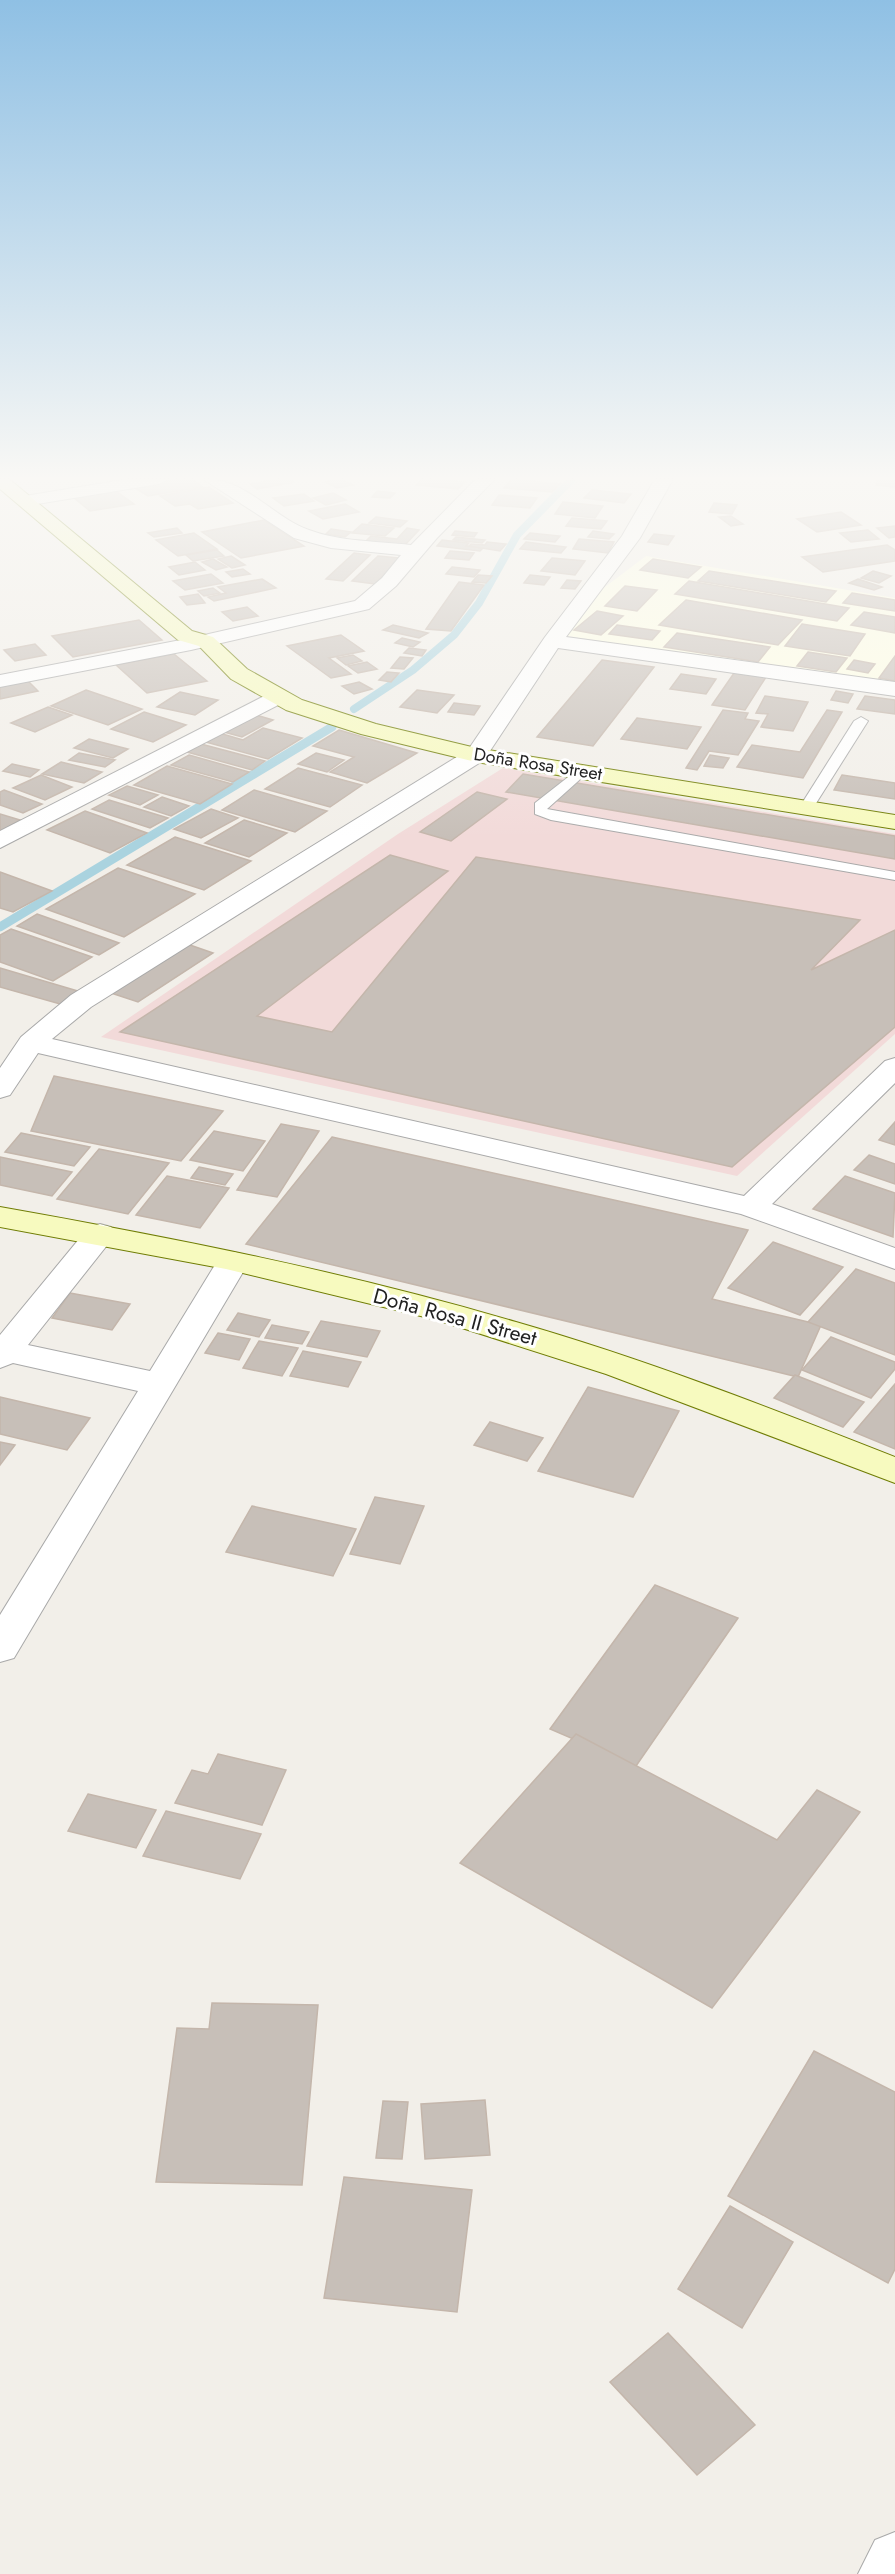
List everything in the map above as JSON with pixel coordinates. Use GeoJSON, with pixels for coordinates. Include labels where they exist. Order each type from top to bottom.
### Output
{"type":"FeatureCollection","features":[{"type":"Feature","properties":{"kind":"street","name":"Doña Rosa Street"},"geometry":{"type":"LineString","coordinates":[[141,599],[185,636],[206,640],[239,674],[276,697],[359,726],[476,754],[895,822]]}},
{"type":"Feature","properties":{"kind":"street","name":"Doña Rosa Street"},"geometry":{"type":"LineString","coordinates":[[168,599],[208,632],[206,640]]}},
{"type":"Feature","properties":{"kind":"street"},"geometry":{"type":"LineString","coordinates":[[0,681],[206,640],[362,605],[369,599]]}},
{"type":"Feature","properties":{"kind":"street"},"geometry":{"type":"LineString","coordinates":[[0,1089],[31,1043],[56,1020],[107,984],[476,754],[552,640],[584,599]]}},
{"type":"Feature","properties":{"kind":"street"},"geometry":{"type":"LineString","coordinates":[[552,640],[895,689]]}},
{"type":"Feature","properties":{"kind":"street"},"geometry":{"type":"LineString","coordinates":[[0,841],[276,697]]}},
{"type":"Feature","properties":{"kind":"street"},"geometry":{"type":"LineString","coordinates":[[31,1043],[752,1207],[895,1259]]}},
{"type":"Feature","properties":{"kind":"street"},"geometry":{"type":"LineString","coordinates":[[752,1207],[895,1067]]}},
{"type":"Feature","properties":{"kind":"street","name":"Doña Rosa II Street"},"geometry":{"type":"LineString","coordinates":[[0,1217],[100,1234],[233,1262],[448,1312],[597,1358],[785,1427],[895,1472]]}},
{"type":"Feature","properties":{"kind":"street"},"geometry":{"type":"LineString","coordinates":[[100,1234],[2,1352],[158,1384]]}},
{"type":"Feature","properties":{"kind":"street"},"geometry":{"type":"LineString","coordinates":[[0,1648],[233,1262]]}},
{"type":"Feature","properties":{"kind":"street"},"geometry":{"type":"LineString","coordinates":[[887,2574],[895,2560]]}},
{"type":"Feature","properties":{"kind":"lane"},"geometry":{"type":"LineString","coordinates":[[806,808],[861,721]]}},
{"type":"Feature","properties":{"kind":"lane"},"geometry":{"type":"LineString","coordinates":[[581,771],[540,806],[540,811],[551,816],[895,876]]}},
{"type":"Feature","properties":{"kind":"shaded area"},"geometry":{"type":"Polygon","coordinates":[[[589,599],[895,599],[895,684],[562,635],[589,599]]]}},
{"type":"Feature","properties":{"kind":"shaded area"},"geometry":{"type":"Polygon","coordinates":[[[503,768],[895,834],[895,1034],[737,1176],[101,1037],[398,834],[503,768]]]}},
{"type":"Feature","properties":{"kind":"building"},"geometry":{"type":"Polygon","coordinates":[[[182,599],[202,599],[205,603],[187,605],[182,599]]]}},
{"type":"Feature","properties":{"kind":"building"},"geometry":{"type":"Polygon","coordinates":[[[447,599],[474,599],[451,631],[426,629],[447,599]]]}},
{"type":"Feature","properties":{"kind":"building"},"geometry":{"type":"Polygon","coordinates":[[[612,599],[648,599],[637,611],[605,606],[612,599]]]}},
{"type":"Feature","properties":{"kind":"building"},"geometry":{"type":"Polygon","coordinates":[[[706,599],[796,599],[849,608],[837,621],[706,599]]]}},
{"type":"Feature","properties":{"kind":"building"},"geometry":{"type":"Polygon","coordinates":[[[808,599],[829,599],[826,602],[808,599]]]}},
{"type":"Feature","properties":{"kind":"building"},"geometry":{"type":"Polygon","coordinates":[[[846,599],[890,599],[895,600],[895,611],[843,603],[846,599]]]}},
{"type":"Feature","properties":{"kind":"building"},"geometry":{"type":"Polygon","coordinates":[[[686,600],[802,620],[778,645],[659,625],[686,600]]]}},
{"type":"Feature","properties":{"kind":"building"},"geometry":{"type":"Polygon","coordinates":[[[247,607],[258,616],[233,621],[222,612],[247,607]]]}},
{"type":"Feature","properties":{"kind":"building"},"geometry":{"type":"Polygon","coordinates":[[[597,611],[623,616],[601,635],[574,630],[597,611]]]}},
{"type":"Feature","properties":{"kind":"building"},"geometry":{"type":"Polygon","coordinates":[[[864,612],[895,617],[895,633],[851,625],[864,612]]]}},
{"type":"Feature","properties":{"kind":"building"},"geometry":{"type":"Polygon","coordinates":[[[139,620],[162,640],[73,657],[52,636],[139,620]]]}},
{"type":"Feature","properties":{"kind":"building"},"geometry":{"type":"Polygon","coordinates":[[[802,624],[865,634],[850,656],[785,646],[802,624]]]}},
{"type":"Feature","properties":{"kind":"building"},"geometry":{"type":"Polygon","coordinates":[[[393,625],[428,633],[419,638],[383,630],[393,625]]]}},
{"type":"Feature","properties":{"kind":"building"},"geometry":{"type":"Polygon","coordinates":[[[617,625],[660,631],[652,640],[609,634],[617,625]]]}},
{"type":"Feature","properties":{"kind":"building"},"geometry":{"type":"Polygon","coordinates":[[[677,633],[770,647],[758,662],[664,647],[677,633]]]}},
{"type":"Feature","properties":{"kind":"building"},"geometry":{"type":"Polygon","coordinates":[[[341,635],[364,651],[329,658],[351,674],[331,678],[287,646],[341,635]]]}},
{"type":"Feature","properties":{"kind":"building"},"geometry":{"type":"Polygon","coordinates":[[[402,638],[420,642],[413,647],[395,643],[402,638]]]}},
{"type":"Feature","properties":{"kind":"building"},"geometry":{"type":"Polygon","coordinates":[[[35,644],[46,655],[15,661],[4,650],[35,644]]]}},
{"type":"Feature","properties":{"kind":"building"},"geometry":{"type":"Polygon","coordinates":[[[409,648],[426,650],[422,656],[404,653],[409,648]]]}},
{"type":"Feature","properties":{"kind":"building"},"geometry":{"type":"Polygon","coordinates":[[[808,652],[847,658],[836,672],[797,666],[808,652]]]}},
{"type":"Feature","properties":{"kind":"building"},"geometry":{"type":"Polygon","coordinates":[[[174,654],[207,681],[147,693],[116,665],[174,654]]]}},
{"type":"Feature","properties":{"kind":"building"},"geometry":{"type":"Polygon","coordinates":[[[353,655],[362,661],[346,665],[337,658],[353,655]]]}},
{"type":"Feature","properties":{"kind":"building"},"geometry":{"type":"Polygon","coordinates":[[[895,656],[895,681],[879,678],[895,656]]]}},
{"type":"Feature","properties":{"kind":"building"},"geometry":{"type":"Polygon","coordinates":[[[400,657],[413,658],[404,669],[391,668],[400,657]]]}},
{"type":"Feature","properties":{"kind":"building"},"geometry":{"type":"Polygon","coordinates":[[[602,660],[654,667],[593,746],[537,737],[602,660]]]}},
{"type":"Feature","properties":{"kind":"building"},"geometry":{"type":"Polygon","coordinates":[[[854,660],[875,664],[868,673],[847,669],[854,660]]]}},
{"type":"Feature","properties":{"kind":"building"},"geometry":{"type":"Polygon","coordinates":[[[367,662],[377,669],[358,673],[348,666],[367,662]]]}},
{"type":"Feature","properties":{"kind":"building"},"geometry":{"type":"Polygon","coordinates":[[[387,672],[399,673],[391,682],[379,680],[387,672]]]}},
{"type":"Feature","properties":{"kind":"building"},"geometry":{"type":"Polygon","coordinates":[[[734,673],[766,677],[745,710],[712,705],[734,673]]]}},
{"type":"Feature","properties":{"kind":"building"},"geometry":{"type":"Polygon","coordinates":[[[681,674],[716,679],[706,694],[670,689],[681,674]]]}},
{"type":"Feature","properties":{"kind":"building"},"geometry":{"type":"Polygon","coordinates":[[[25,678],[38,691],[0,699],[0,683],[25,678]]]}},
{"type":"Feature","properties":{"kind":"building"},"geometry":{"type":"Polygon","coordinates":[[[359,682],[372,689],[354,694],[342,686],[359,682]]]}},
{"type":"Feature","properties":{"kind":"building"},"geometry":{"type":"Polygon","coordinates":[[[86,690],[142,709],[108,725],[51,706],[86,690]]]}},
{"type":"Feature","properties":{"kind":"building"},"geometry":{"type":"Polygon","coordinates":[[[417,690],[454,695],[437,713],[400,707],[417,690]]]}},
{"type":"Feature","properties":{"kind":"building"},"geometry":{"type":"Polygon","coordinates":[[[836,691],[853,694],[848,703],[831,700],[836,691]]]}},
{"type":"Feature","properties":{"kind":"building"},"geometry":{"type":"Polygon","coordinates":[[[180,692],[218,700],[195,715],[157,707],[180,692]]]}},
{"type":"Feature","properties":{"kind":"building"},"geometry":{"type":"Polygon","coordinates":[[[765,696],[808,702],[793,731],[761,727],[768,714],[756,713],[765,696]]]}},
{"type":"Feature","properties":{"kind":"building"},"geometry":{"type":"Polygon","coordinates":[[[865,696],[895,700],[895,714],[857,709],[865,696]]]}},
{"type":"Feature","properties":{"kind":"building"},"geometry":{"type":"Polygon","coordinates":[[[454,703],[480,706],[474,715],[448,712],[454,703]]]}},
{"type":"Feature","properties":{"kind":"building"},"geometry":{"type":"Polygon","coordinates":[[[48,707],[72,715],[35,732],[11,723],[48,707]]]}},
{"type":"Feature","properties":{"kind":"building"},"geometry":{"type":"Polygon","coordinates":[[[723,710],[748,713],[745,719],[759,721],[738,755],[709,751],[697,770],[686,768],[723,710]]]}},
{"type":"Feature","properties":{"kind":"building"},"geometry":{"type":"Polygon","coordinates":[[[827,710],[842,712],[803,778],[737,767],[752,745],[800,752],[827,710]]]}},
{"type":"Feature","properties":{"kind":"building"},"geometry":{"type":"Polygon","coordinates":[[[144,712],[186,725],[153,742],[111,729],[144,712]]]}},
{"type":"Feature","properties":{"kind":"building"},"geometry":{"type":"Polygon","coordinates":[[[256,715],[273,720],[242,737],[224,732],[256,715]]]}},
{"type":"Feature","properties":{"kind":"building"},"geometry":{"type":"Polygon","coordinates":[[[637,718],[701,727],[687,749],[621,739],[637,718]]]}},
{"type":"Feature","properties":{"kind":"building"},"geometry":{"type":"Polygon","coordinates":[[[263,728],[302,738],[268,759],[202,741],[216,732],[243,740],[263,728]]]}},
{"type":"Feature","properties":{"kind":"building"},"geometry":{"type":"Polygon","coordinates":[[[339,730],[417,753],[367,783],[330,772],[354,757],[313,746],[339,730]]]}},
{"type":"Feature","properties":{"kind":"building"},"geometry":{"type":"Polygon","coordinates":[[[89,739],[128,749],[113,758],[74,748],[89,739]]]}},
{"type":"Feature","properties":{"kind":"building"},"geometry":{"type":"Polygon","coordinates":[[[201,744],[265,761],[252,770],[187,752],[201,744]]]}},
{"type":"Feature","properties":{"kind":"building"},"geometry":{"type":"Polygon","coordinates":[[[79,753],[115,760],[105,767],[69,760],[79,753]]]}},
{"type":"Feature","properties":{"kind":"building"},"geometry":{"type":"Polygon","coordinates":[[[316,753],[344,760],[327,772],[298,764],[316,753]]]}},
{"type":"Feature","properties":{"kind":"building"},"geometry":{"type":"Polygon","coordinates":[[[189,755],[249,772],[233,782],[171,765],[189,755]]]}},
{"type":"Feature","properties":{"kind":"building"},"geometry":{"type":"Polygon","coordinates":[[[710,755],[729,758],[723,768],[704,766],[710,755]]]}},
{"type":"Feature","properties":{"kind":"building"},"geometry":{"type":"Polygon","coordinates":[[[61,762],[102,772],[84,783],[42,774],[61,762]]]}},
{"type":"Feature","properties":{"kind":"building"},"geometry":{"type":"Polygon","coordinates":[[[12,764],[39,770],[30,777],[3,771],[12,764]]]}},
{"type":"Feature","properties":{"kind":"building"},"geometry":{"type":"Polygon","coordinates":[[[167,766],[232,784],[200,804],[134,785],[167,766]]]}},
{"type":"Feature","properties":{"kind":"building"},"geometry":{"type":"Polygon","coordinates":[[[298,768],[362,785],[330,807],[265,789],[298,768]]]}},
{"type":"Feature","properties":{"kind":"building"},"geometry":{"type":"Polygon","coordinates":[[[523,774],[895,836],[895,859],[506,792],[523,774]]]}},
{"type":"Feature","properties":{"kind":"building"},"geometry":{"type":"Polygon","coordinates":[[[41,775],[72,787],[45,800],[13,788],[41,775]]]}},
{"type":"Feature","properties":{"kind":"building"},"geometry":{"type":"Polygon","coordinates":[[[842,775],[895,783],[895,799],[834,790],[842,775]]]}},
{"type":"Feature","properties":{"kind":"building"},"geometry":{"type":"Polygon","coordinates":[[[127,786],[158,795],[140,805],[109,795],[127,786]]]}},
{"type":"Feature","properties":{"kind":"building"},"geometry":{"type":"Polygon","coordinates":[[[4,790],[42,804],[23,813],[0,805],[0,792],[4,790]]]}},
{"type":"Feature","properties":{"kind":"building"},"geometry":{"type":"Polygon","coordinates":[[[254,790],[327,811],[295,832],[222,810],[254,790]]]}},
{"type":"Feature","properties":{"kind":"building"},"geometry":{"type":"Polygon","coordinates":[[[477,792],[507,799],[451,841],[420,832],[477,792]]]}},
{"type":"Feature","properties":{"kind":"building"},"geometry":{"type":"Polygon","coordinates":[[[162,797],[189,806],[171,816],[144,807],[162,797]]]}},
{"type":"Feature","properties":{"kind":"building"},"geometry":{"type":"Polygon","coordinates":[[[109,800],[168,818],[150,828],[92,809],[109,800]]]}},
{"type":"Feature","properties":{"kind":"building"},"geometry":{"type":"Polygon","coordinates":[[[211,809],[238,818],[201,838],[174,829],[211,809]]]}},
{"type":"Feature","properties":{"kind":"building"},"geometry":{"type":"Polygon","coordinates":[[[85,811],[147,833],[110,853],[47,830],[85,811]]]}},
{"type":"Feature","properties":{"kind":"building"},"geometry":{"type":"Polygon","coordinates":[[[0,814],[20,820],[0,832],[0,814]]]}},
{"type":"Feature","properties":{"kind":"building"},"geometry":{"type":"Polygon","coordinates":[[[244,820],[287,833],[249,857],[205,843],[244,820]]]}},
{"type":"Feature","properties":{"kind":"building"},"geometry":{"type":"Polygon","coordinates":[[[175,837],[251,861],[204,890],[127,865],[175,837]]]}},
{"type":"Feature","properties":{"kind":"building"},"geometry":{"type":"Polygon","coordinates":[[[390,855],[448,871],[257,1016],[332,1032],[476,857],[860,920],[811,970],[895,930],[895,1027],[732,1167],[120,1032],[390,855]]]}},
{"type":"Feature","properties":{"kind":"building"},"geometry":{"type":"Polygon","coordinates":[[[118,868],[195,894],[124,937],[46,909],[118,868]]]}},
{"type":"Feature","properties":{"kind":"building"},"geometry":{"type":"Polygon","coordinates":[[[0,872],[52,891],[13,912],[0,908],[0,872]]]}},
{"type":"Feature","properties":{"kind":"building"},"geometry":{"type":"Polygon","coordinates":[[[37,914],[119,943],[99,955],[17,926],[37,914]]]}},
{"type":"Feature","properties":{"kind":"building"},"geometry":{"type":"Polygon","coordinates":[[[11,929],[92,957],[53,981],[0,962],[0,935],[11,929]]]}},
{"type":"Feature","properties":{"kind":"building"},"geometry":{"type":"Polygon","coordinates":[[[187,944],[213,953],[138,1002],[111,993],[187,944]]]}},
{"type":"Feature","properties":{"kind":"building"},"geometry":{"type":"Polygon","coordinates":[[[0,968],[78,991],[60,1004],[0,987],[0,968]]]}},
{"type":"Feature","properties":{"kind":"building"},"geometry":{"type":"Polygon","coordinates":[[[54,1076],[223,1111],[181,1161],[31,1131],[54,1076]]]}},
{"type":"Feature","properties":{"kind":"building"},"geometry":{"type":"Polygon","coordinates":[[[895,1122],[895,1145],[879,1140],[895,1122]]]}},
{"type":"Feature","properties":{"kind":"building"},"geometry":{"type":"Polygon","coordinates":[[[281,1124],[319,1131],[277,1197],[237,1190],[281,1124]]]}},
{"type":"Feature","properties":{"kind":"building"},"geometry":{"type":"Polygon","coordinates":[[[214,1131],[265,1141],[243,1171],[190,1160],[214,1131]]]}},
{"type":"Feature","properties":{"kind":"building"},"geometry":{"type":"Polygon","coordinates":[[[21,1133],[90,1147],[74,1166],[5,1152],[21,1133]]]}},
{"type":"Feature","properties":{"kind":"building"},"geometry":{"type":"Polygon","coordinates":[[[332,1137],[748,1230],[712,1299],[821,1325],[798,1377],[246,1244],[332,1137]]]}},
{"type":"Feature","properties":{"kind":"building"},"geometry":{"type":"Polygon","coordinates":[[[99,1149],[169,1163],[128,1214],[57,1199],[99,1149]]]}},
{"type":"Feature","properties":{"kind":"building"},"geometry":{"type":"Polygon","coordinates":[[[869,1155],[895,1164],[895,1184],[854,1170],[869,1155]]]}},
{"type":"Feature","properties":{"kind":"building"},"geometry":{"type":"Polygon","coordinates":[[[0,1157],[72,1172],[52,1196],[0,1185],[0,1157]]]}},
{"type":"Feature","properties":{"kind":"building"},"geometry":{"type":"Polygon","coordinates":[[[199,1167],[233,1174],[225,1185],[191,1178],[199,1167]]]}},
{"type":"Feature","properties":{"kind":"building"},"geometry":{"type":"Polygon","coordinates":[[[167,1176],[229,1188],[200,1228],[136,1215],[167,1176]]]}},
{"type":"Feature","properties":{"kind":"building"},"geometry":{"type":"Polygon","coordinates":[[[845,1176],[895,1193],[893,1237],[813,1209],[845,1176]]]}},
{"type":"Feature","properties":{"kind":"building"},"geometry":{"type":"Polygon","coordinates":[[[773,1242],[843,1267],[800,1315],[728,1288],[773,1242]]]}},
{"type":"Feature","properties":{"kind":"building"},"geometry":{"type":"Polygon","coordinates":[[[856,1269],[895,1283],[895,1355],[808,1322],[856,1269]]]}},
{"type":"Feature","properties":{"kind":"building"},"geometry":{"type":"Polygon","coordinates":[[[70,1293],[130,1304],[112,1330],[52,1318],[70,1293]]]}},
{"type":"Feature","properties":{"kind":"building"},"geometry":{"type":"Polygon","coordinates":[[[238,1313],[270,1320],[259,1337],[227,1330],[238,1313]]]}},
{"type":"Feature","properties":{"kind":"building"},"geometry":{"type":"Polygon","coordinates":[[[321,1321],[380,1331],[367,1357],[307,1346],[321,1321]]]}},
{"type":"Feature","properties":{"kind":"building"},"geometry":{"type":"Polygon","coordinates":[[[272,1325],[309,1332],[302,1344],[265,1338],[272,1325]]]}},
{"type":"Feature","properties":{"kind":"building"},"geometry":{"type":"Polygon","coordinates":[[[218,1333],[250,1339],[239,1360],[205,1353],[218,1333]]]}},
{"type":"Feature","properties":{"kind":"building"},"geometry":{"type":"Polygon","coordinates":[[[831,1337],[895,1362],[895,1369],[871,1398],[802,1370],[831,1337]]]}},
{"type":"Feature","properties":{"kind":"building"},"geometry":{"type":"Polygon","coordinates":[[[259,1341],[298,1348],[282,1376],[243,1368],[259,1341]]]}},
{"type":"Feature","properties":{"kind":"building"},"geometry":{"type":"Polygon","coordinates":[[[303,1351],[361,1362],[348,1387],[290,1376],[303,1351]]]}},
{"type":"Feature","properties":{"kind":"building"},"geometry":{"type":"Polygon","coordinates":[[[795,1375],[864,1402],[843,1427],[774,1398],[795,1375]]]}},
{"type":"Feature","properties":{"kind":"building"},"geometry":{"type":"Polygon","coordinates":[[[895,1384],[895,1449],[854,1432],[895,1384]]]}},
{"type":"Feature","properties":{"kind":"building"},"geometry":{"type":"Polygon","coordinates":[[[588,1387],[679,1411],[633,1497],[538,1471],[588,1387]]]}},
{"type":"Feature","properties":{"kind":"building"},"geometry":{"type":"Polygon","coordinates":[[[0,1397],[90,1418],[67,1450],[0,1434],[0,1397]]]}},
{"type":"Feature","properties":{"kind":"building"},"geometry":{"type":"Polygon","coordinates":[[[490,1422],[543,1438],[527,1461],[474,1445],[490,1422]]]}},
{"type":"Feature","properties":{"kind":"building"},"geometry":{"type":"Polygon","coordinates":[[[0,1442],[15,1445],[0,1465],[0,1442]]]}},
{"type":"Feature","properties":{"kind":"building"},"geometry":{"type":"Polygon","coordinates":[[[375,1497],[424,1506],[400,1564],[350,1554],[375,1497]]]}},
{"type":"Feature","properties":{"kind":"building"},"geometry":{"type":"Polygon","coordinates":[[[252,1506],[356,1529],[333,1576],[226,1552],[252,1506]]]}},
{"type":"Feature","properties":{"kind":"building"},"geometry":{"type":"Polygon","coordinates":[[[655,1585],[738,1618],[636,1766],[550,1729],[655,1585]]]}},
{"type":"Feature","properties":{"kind":"building"},"geometry":{"type":"Polygon","coordinates":[[[576,1734],[777,1840],[817,1790],[860,1812],[712,2008],[460,1863],[576,1734]]]}},
{"type":"Feature","properties":{"kind":"building"},"geometry":{"type":"Polygon","coordinates":[[[218,1754],[286,1770],[262,1825],[175,1803],[192,1770],[208,1774],[218,1754]]]}},
{"type":"Feature","properties":{"kind":"building"},"geometry":{"type":"Polygon","coordinates":[[[88,1794],[156,1810],[136,1848],[68,1831],[88,1794]]]}},
{"type":"Feature","properties":{"kind":"building"},"geometry":{"type":"Polygon","coordinates":[[[166,1811],[261,1834],[240,1879],[143,1856],[166,1811]]]}},
{"type":"Feature","properties":{"kind":"building"},"geometry":{"type":"Polygon","coordinates":[[[212,2003],[318,2005],[302,2185],[156,2182],[177,2028],[209,2029],[212,2003]]]}},
{"type":"Feature","properties":{"kind":"building"},"geometry":{"type":"Polygon","coordinates":[[[814,2051],[895,2092],[895,2269],[888,2283],[728,2196],[814,2051]]]}},
{"type":"Feature","properties":{"kind":"building"},"geometry":{"type":"Polygon","coordinates":[[[485,2100],[490,2155],[425,2159],[421,2104],[485,2100]]]}},
{"type":"Feature","properties":{"kind":"building"},"geometry":{"type":"Polygon","coordinates":[[[383,2101],[408,2102],[402,2159],[376,2158],[383,2101]]]}},
{"type":"Feature","properties":{"kind":"building"},"geometry":{"type":"Polygon","coordinates":[[[344,2177],[472,2190],[457,2312],[324,2298],[344,2177]]]}},
{"type":"Feature","properties":{"kind":"building"},"geometry":{"type":"Polygon","coordinates":[[[730,2206],[793,2242],[742,2328],[678,2289],[730,2206]]]}},
{"type":"Feature","properties":{"kind":"building"},"geometry":{"type":"Polygon","coordinates":[[[668,2333],[755,2425],[697,2475],[610,2382],[668,2333]]]}},
{"type":"Feature","properties":{"kind":"waterway"},"geometry":{"type":"LineString","coordinates":[[354,709],[413,670],[454,635],[481,599]]}},
{"type":"Feature","properties":{"kind":"waterway"},"geometry":{"type":"LineString","coordinates":[[0,927],[332,727],[330,728]]}}]}
